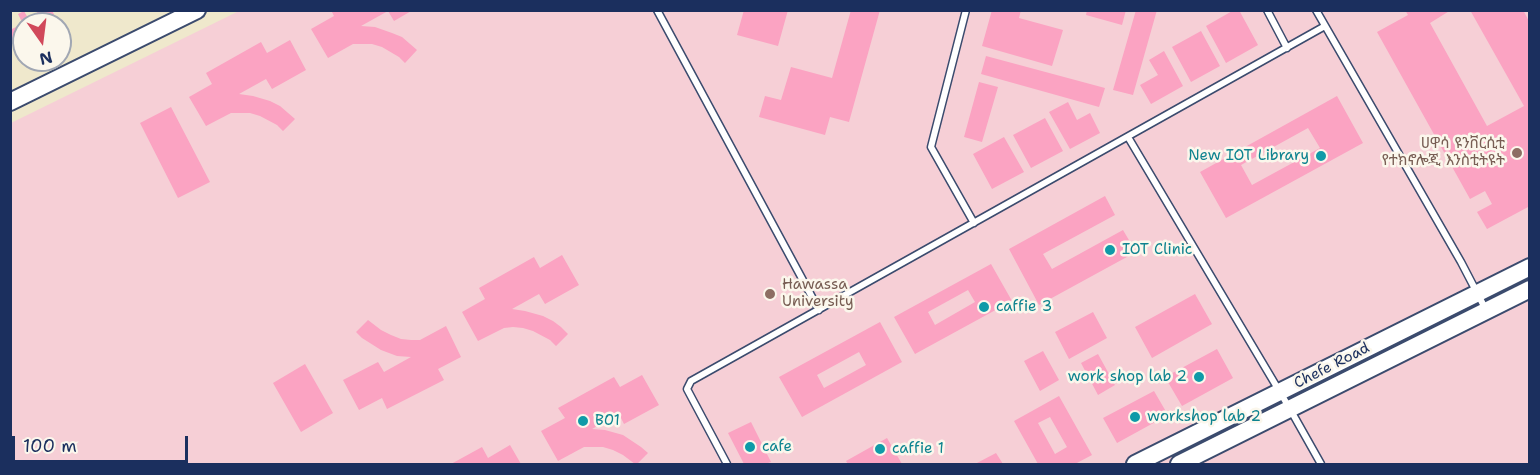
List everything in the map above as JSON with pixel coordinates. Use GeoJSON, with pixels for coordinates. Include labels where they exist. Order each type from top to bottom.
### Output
{"type":"FeatureCollection","features":[{"type":"Feature","properties":{"kind":"street"},"geometry":{"type":"LineString","coordinates":[[10,102],[196,10]]}},
{"type":"Feature","properties":{"kind":"street","name":"Chefe Road"},"geometry":{"type":"LineString","coordinates":[[1135,465],[1530,267]]}},
{"type":"Feature","properties":{"kind":"street","name":"Chefe Road"},"geometry":{"type":"LineString","coordinates":[[1179,465],[1530,289]]}},
{"type":"Feature","properties":{"kind":"lane"},"geometry":{"type":"LineString","coordinates":[[657,10],[819,310]]}},
{"type":"Feature","properties":{"kind":"lane"},"geometry":{"type":"LineString","coordinates":[[966,10],[932,147],[974,223]]}},
{"type":"Feature","properties":{"kind":"lane"},"geometry":{"type":"LineString","coordinates":[[1267,10],[1287,48]]}},
{"type":"Feature","properties":{"kind":"lane"},"geometry":{"type":"LineString","coordinates":[[1316,10],[1461,262],[1486,310]]}},
{"type":"Feature","properties":{"kind":"lane"},"geometry":{"type":"LineString","coordinates":[[727,465],[687,389],[691,381],[1325,26]]}},
{"type":"Feature","properties":{"kind":"lane"},"geometry":{"type":"LineString","coordinates":[[1128,137],[1321,465]]}},
{"type":"Feature","properties":{"kind":"shaded area","name":"Hawassa University"},"geometry":{"type":"Polygon","coordinates":[[[239,11],[1529,11],[1529,464],[11,464],[11,123],[239,11]]]}},
{"type":"Feature","properties":{"kind":"building"},"geometry":{"type":"Polygon","coordinates":[[[36,10],[52,10],[53,12],[37,12],[36,10]]]}},
{"type":"Feature","properties":{"kind":"building"},"geometry":{"type":"Polygon","coordinates":[[[331,10],[413,10],[394,21],[388,11],[361,26],[375,27],[402,37],[417,50],[405,63],[382,47],[372,44],[353,44],[328,58],[311,29],[334,16],[331,10]]]}},
{"type":"Feature","properties":{"kind":"building"},"geometry":{"type":"Polygon","coordinates":[[[744,10],[788,10],[778,46],[737,35],[744,10]]]}},
{"type":"Feature","properties":{"kind":"building"},"geometry":{"type":"Polygon","coordinates":[[[851,10],[880,10],[849,122],[830,117],[825,135],[759,117],[765,96],[781,100],[791,67],[832,78],[851,10]]]}},
{"type":"Feature","properties":{"kind":"building"},"geometry":{"type":"Polygon","coordinates":[[[992,10],[1021,10],[1019,18],[1063,30],[1052,66],[982,46],[992,10]]]}},
{"type":"Feature","properties":{"kind":"building"},"geometry":{"type":"Polygon","coordinates":[[[1087,10],[1126,10],[1122,25],[1086,15],[1087,10]]]}},
{"type":"Feature","properties":{"kind":"building"},"geometry":{"type":"Polygon","coordinates":[[[1136,10],[1157,10],[1133,95],[1113,90],[1136,10]]]}},
{"type":"Feature","properties":{"kind":"building"},"geometry":{"type":"Polygon","coordinates":[[[1234,10],[1239,10],[1258,45],[1226,63],[1206,26],[1234,10]]]}},
{"type":"Feature","properties":{"kind":"building"},"geometry":{"type":"Polygon","coordinates":[[[1405,10],[1451,10],[1430,23],[1487,126],[1524,106],[1470,10],[1523,10],[1530,23],[1530,206],[1487,229],[1477,212],[1492,204],[1485,191],[1470,199],[1377,32],[1408,15],[1405,10]]]}},
{"type":"Feature","properties":{"kind":"building"},"geometry":{"type":"Polygon","coordinates":[[[12,29],[12,43],[10,40],[12,29]]]}},
{"type":"Feature","properties":{"kind":"building"},"geometry":{"type":"Polygon","coordinates":[[[1201,31],[1220,66],[1191,82],[1172,47],[1201,31]]]}},
{"type":"Feature","properties":{"kind":"building"},"geometry":{"type":"Polygon","coordinates":[[[290,40],[306,70],[272,89],[266,79],[239,94],[270,101],[295,119],[283,131],[277,125],[250,113],[231,113],[206,126],[189,97],[212,84],[206,73],[261,42],[267,53],[290,40]]]}},
{"type":"Feature","properties":{"kind":"building"},"geometry":{"type":"Polygon","coordinates":[[[1164,51],[1183,86],[1151,104],[1140,85],[1158,75],[1149,60],[1164,51]]]}},
{"type":"Feature","properties":{"kind":"building"},"geometry":{"type":"Polygon","coordinates":[[[986,56],[1105,88],[1099,107],[981,74],[986,56]]]}},
{"type":"Feature","properties":{"kind":"building"},"geometry":{"type":"Polygon","coordinates":[[[979,82],[998,87],[982,142],[964,137],[979,82]]]}},
{"type":"Feature","properties":{"kind":"building","name":"New IOT Library"},"geometry":{"type":"Polygon","coordinates":[[[1337,96],[1363,143],[1226,218],[1200,172],[1337,96]],[[1308,128],[1241,165],[1252,185],[1320,148],[1308,128]]]}},
{"type":"Feature","properties":{"kind":"building"},"geometry":{"type":"Polygon","coordinates":[[[1068,102],[1077,120],[1090,113],[1100,133],[1070,149],[1049,112],[1068,102]]]}},
{"type":"Feature","properties":{"kind":"building"},"geometry":{"type":"Polygon","coordinates":[[[171,107],[210,182],[178,198],[140,123],[171,107]]]}},
{"type":"Feature","properties":{"kind":"building"},"geometry":{"type":"Polygon","coordinates":[[[1045,118],[1063,151],[1031,168],[1013,135],[1045,118]]]}},
{"type":"Feature","properties":{"kind":"building"},"geometry":{"type":"Polygon","coordinates":[[[1004,137],[1024,172],[992,189],[973,154],[1004,137]]]}},
{"type":"Feature","properties":{"kind":"building","name":"IOT Clinic"},"geometry":{"type":"Polygon","coordinates":[[[1105,196],[1115,215],[1043,254],[1052,269],[1123,230],[1136,252],[1039,305],[1009,249],[1105,196]]]}},
{"type":"Feature","properties":{"kind":"building"},"geometry":{"type":"Polygon","coordinates":[[[562,255],[579,285],[545,304],[539,294],[512,309],[543,316],[568,334],[556,346],[533,331],[513,327],[504,328],[478,341],[462,312],[485,299],[479,288],[534,257],[540,268],[562,255]]]}},
{"type":"Feature","properties":{"kind":"building","name":"caffie 3"},"geometry":{"type":"Polygon","coordinates":[[[991,264],[1012,301],[915,354],[894,317],[991,264]],[[968,290],[928,312],[935,325],[975,302],[968,290]]]}},
{"type":"Feature","properties":{"kind":"building"},"geometry":{"type":"Polygon","coordinates":[[[1195,294],[1212,324],[1152,358],[1135,327],[1195,294]]]}},
{"type":"Feature","properties":{"kind":"building"},"geometry":{"type":"Polygon","coordinates":[[[1093,312],[1107,338],[1069,359],[1055,332],[1093,312]]]}},
{"type":"Feature","properties":{"kind":"building"},"geometry":{"type":"Polygon","coordinates":[[[368,320],[391,335],[411,340],[420,340],[446,326],[461,357],[438,369],[444,380],[387,409],[382,398],[359,410],[343,380],[378,362],[384,372],[411,357],[397,356],[381,350],[362,338],[356,332],[368,320]]]}},
{"type":"Feature","properties":{"kind":"building"},"geometry":{"type":"Polygon","coordinates":[[[880,322],[902,362],[802,417],[779,377],[880,322]],[[859,352],[817,375],[824,388],[866,365],[859,352]]]}},
{"type":"Feature","properties":{"kind":"building","name":"work shop lab 2"},"geometry":{"type":"Polygon","coordinates":[[[1217,349],[1233,378],[1182,406],[1165,377],[1217,349]]]}},
{"type":"Feature","properties":{"kind":"building"},"geometry":{"type":"Polygon","coordinates":[[[1043,351],[1059,380],[1040,391],[1024,361],[1043,351]]]}},
{"type":"Feature","properties":{"kind":"building"},"geometry":{"type":"Polygon","coordinates":[[[1098,354],[1115,385],[1098,395],[1081,363],[1098,354]]]}},
{"type":"Feature","properties":{"kind":"building"},"geometry":{"type":"Polygon","coordinates":[[[305,364],[333,413],[301,432],[273,383],[305,364]]]}},
{"type":"Feature","properties":{"kind":"building","name":"B01"},"geometry":{"type":"Polygon","coordinates":[[[642,375],[659,405],[624,424],[619,414],[592,429],[623,435],[648,453],[635,464],[613,450],[603,447],[584,447],[558,461],[541,431],[565,418],[558,408],[614,377],[620,387],[642,375]]]}},
{"type":"Feature","properties":{"kind":"building","name":"workshop lab 2"},"geometry":{"type":"Polygon","coordinates":[[[1154,391],[1168,415],[1117,443],[1103,418],[1154,391]]]}},
{"type":"Feature","properties":{"kind":"building"},"geometry":{"type":"Polygon","coordinates":[[[1059,396],[1092,455],[1075,464],[1038,464],[1014,421],[1059,396]],[[1050,417],[1038,423],[1055,454],[1067,447],[1050,417]]]}},
{"type":"Feature","properties":{"kind":"building","name":"cafe"},"geometry":{"type":"Polygon","coordinates":[[[751,422],[771,462],[744,464],[728,433],[751,422]]]}},
{"type":"Feature","properties":{"kind":"building","name":"caffie 1"},"geometry":{"type":"Polygon","coordinates":[[[887,438],[902,464],[848,464],[846,461],[887,438]]]}},
{"type":"Feature","properties":{"kind":"building"},"geometry":{"type":"Polygon","coordinates":[[[510,445],[521,464],[451,464],[482,447],[488,458],[510,445]]]}},
{"type":"Feature","properties":{"kind":"building"},"geometry":{"type":"Polygon","coordinates":[[[996,453],[1003,464],[975,464],[996,453]]]}},
{"type":"Feature","properties":{"kind":"place","name":"ሀዋሳ ዩንቨርሲቲ የተክኖሎጂ እንስቲትዩት"},"geometry":{"type":"Point","coordinates":[1517,153]}},
{"type":"Feature","properties":{"kind":"place","name":"New IOT Library"},"geometry":{"type":"Point","coordinates":[1321,156]}},
{"type":"Feature","properties":{"kind":"place","name":"IOT Clinic"},"geometry":{"type":"Point","coordinates":[1110,250]}},
{"type":"Feature","properties":{"kind":"place","name":"Hawassa University"},"geometry":{"type":"Point","coordinates":[770,294]}},
{"type":"Feature","properties":{"kind":"place","name":"caffie 3"},"geometry":{"type":"Point","coordinates":[984,307]}},
{"type":"Feature","properties":{"kind":"place","name":"work shop lab 2"},"geometry":{"type":"Point","coordinates":[1199,377]}},
{"type":"Feature","properties":{"kind":"place","name":"workshop lab 2"},"geometry":{"type":"Point","coordinates":[1135,417]}},
{"type":"Feature","properties":{"kind":"place","name":"B01"},"geometry":{"type":"Point","coordinates":[583,421]}},
{"type":"Feature","properties":{"kind":"place","name":"cafe"},"geometry":{"type":"Point","coordinates":[750,447]}},
{"type":"Feature","properties":{"kind":"place","name":"caffie 1"},"geometry":{"type":"Point","coordinates":[880,449]}}]}
